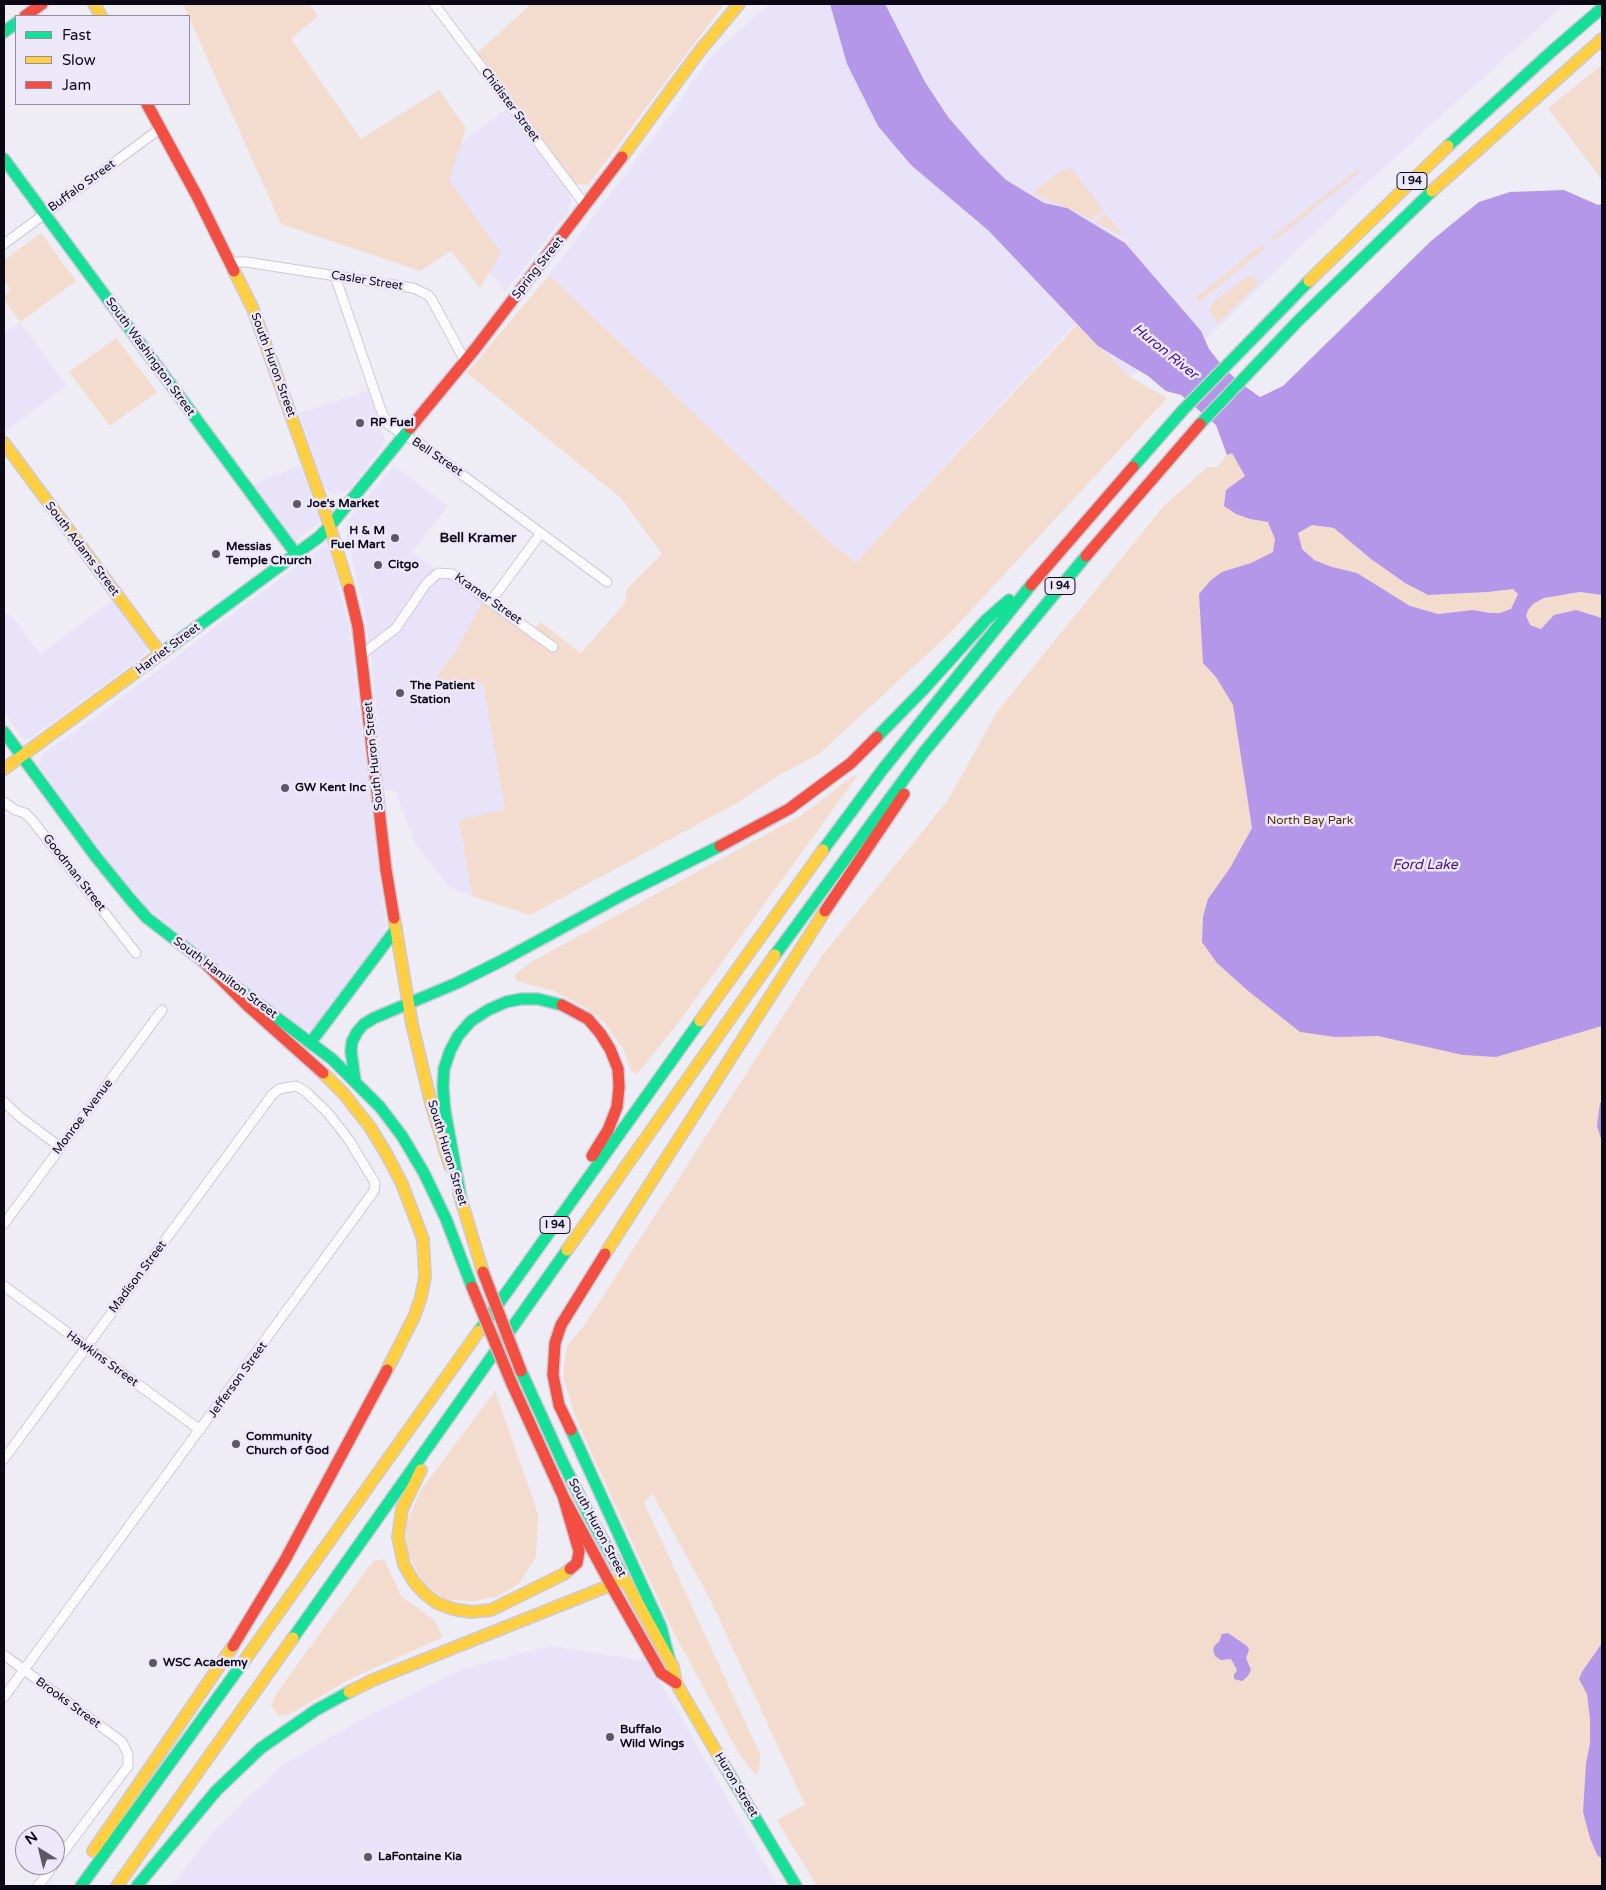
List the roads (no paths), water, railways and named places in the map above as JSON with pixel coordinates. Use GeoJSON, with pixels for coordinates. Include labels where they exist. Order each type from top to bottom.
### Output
{"type":"FeatureCollection","features":[{"type":"Feature","properties":{"kind":"main road"},"geometry":{"type":"LineString","coordinates":[[26,15],[42,4]]}},
{"type":"Feature","properties":{"kind":"main road"},"geometry":{"type":"LineString","coordinates":[[94,4],[100,15]]}},
{"type":"Feature","properties":{"kind":"main road","name":"Spring Street"},"geometry":{"type":"LineString","coordinates":[[330,526],[465,361],[586,206],[699,52],[739,4]]}},
{"type":"Feature","properties":{"kind":"main road","name":"I 94"},"geometry":{"type":"LineString","coordinates":[[81,1886],[317,1560],[772,920],[883,769],[1041,573],[1183,410],[1344,245],[1432,161],[1602,8]]}},
{"type":"Feature","properties":{"kind":"main road"},"geometry":{"type":"LineString","coordinates":[[4,32],[15,23]]}},
{"type":"Feature","properties":{"kind":"main road","name":"I 94"},"geometry":{"type":"LineString","coordinates":[[117,1886],[802,917],[924,752],[1054,593],[1200,424],[1299,320],[1424,198],[1602,39]]}},
{"type":"Feature","properties":{"kind":"main road","name":"South Huron Street"},"geometry":{"type":"LineString","coordinates":[[148,105],[197,196],[253,308],[330,526],[348,586],[358,627],[386,870],[412,1024],[431,1103],[483,1272],[521,1371],[563,1464],[590,1517],[669,1658],[676,1683]]}},
{"type":"Feature","properties":{"kind":"main road","name":"South Washington Street"},"geometry":{"type":"LineString","coordinates":[[4,159],[296,554]]}},
{"type":"Feature","properties":{"kind":"main road","name":"South Adams Street"},"geometry":{"type":"LineString","coordinates":[[4,443],[161,654]]}},
{"type":"Feature","properties":{"kind":"main road","name":"Harriet Street"},"geometry":{"type":"LineString","coordinates":[[4,769],[319,537],[330,526]]}},
{"type":"Feature","properties":{"kind":"main road"},"geometry":{"type":"LineString","coordinates":[[355,1080],[351,1051],[352,1042],[356,1032],[364,1024],[457,983],[503,960],[626,893],[750,831],[789,809],[851,763],[923,690],[986,620],[1041,573]]}},
{"type":"Feature","properties":{"kind":"main road","name":"South Hamilton Street"},"geometry":{"type":"LineString","coordinates":[[4,732],[131,900],[147,918],[205,964],[311,1042],[355,1080],[380,1107],[402,1136],[424,1173],[446,1219]]}},
{"type":"Feature","properties":{"kind":"main road"},"geometry":{"type":"LineString","coordinates":[[669,1658],[661,1627],[559,1405],[553,1375],[555,1343],[561,1325],[572,1306],[826,909],[902,800],[924,752]]}},
{"type":"Feature","properties":{"kind":"main road"},"geometry":{"type":"LineString","coordinates":[[311,1042],[396,929]]}},
{"type":"Feature","properties":{"kind":"main road"},"geometry":{"type":"LineString","coordinates":[[74,1886],[87,1860],[204,1690],[254,1613],[285,1560],[414,1317],[425,1277],[423,1239],[418,1223],[402,1184],[370,1127],[344,1094],[317,1067],[205,964]]}},
{"type":"Feature","properties":{"kind":"main road"},"geometry":{"type":"LineString","coordinates":[[462,1204],[445,1111],[444,1069],[450,1051],[458,1036],[471,1021],[488,1010],[506,1002],[521,999],[555,1002],[588,1019],[610,1049],[618,1069],[620,1087],[617,1107],[608,1130],[588,1162],[574,1199]]}},
{"type":"Feature","properties":{"kind":"main road","name":"South Huron Street"},"geometry":{"type":"LineString","coordinates":[[446,1219],[512,1384],[563,1496],[611,1586],[661,1672],[676,1683]]}},
{"type":"Feature","properties":{"kind":"main road"},"geometry":{"type":"LineString","coordinates":[[434,1439],[402,1509],[398,1538],[404,1565],[414,1582],[437,1603],[453,1609],[471,1612],[491,1610],[544,1585],[564,1574],[577,1563],[579,1552],[563,1496]]}},
{"type":"Feature","properties":{"kind":"main road"},"geometry":{"type":"LineString","coordinates":[[137,1886],[216,1791],[261,1748],[316,1710],[373,1680],[611,1586],[624,1578]]}},
{"type":"Feature","properties":{"kind":"main road","name":"Huron Street"},"geometry":{"type":"LineString","coordinates":[[676,1683],[796,1886]]}},
{"type":"Feature","properties":{"kind":"street","name":"Chidister Street"},"geometry":{"type":"LineString","coordinates":[[434,4],[586,206]]}},
{"type":"Feature","properties":{"kind":"street","name":"Buffalo Street"},"geometry":{"type":"LineString","coordinates":[[4,244],[160,128]]}},
{"type":"Feature","properties":{"kind":"street","name":"Casler Street"},"geometry":{"type":"LineString","coordinates":[[230,262],[246,262],[413,288],[432,300],[465,361]]}},
{"type":"Feature","properties":{"kind":"street","name":"Bell Street"},"geometry":{"type":"LineString","coordinates":[[335,276],[382,413],[388,424],[405,436],[418,442],[606,582]]}},
{"type":"Feature","properties":{"kind":"street"},"geometry":{"type":"LineString","coordinates":[[491,601],[541,533]]}},
{"type":"Feature","properties":{"kind":"street","name":"Kramer Street"},"geometry":{"type":"LineString","coordinates":[[361,655],[396,628],[426,584],[438,573],[452,574],[553,647]]}},
{"type":"Feature","properties":{"kind":"street","name":"Goodman Street"},"geometry":{"type":"LineString","coordinates":[[4,802],[15,810],[25,813],[32,820],[136,953]]}},
{"type":"Feature","properties":{"kind":"street","name":"Monroe Avenue"},"geometry":{"type":"LineString","coordinates":[[4,1224],[162,1010]]}},
{"type":"Feature","properties":{"kind":"street","name":"Jefferson Street"},"geometry":{"type":"LineString","coordinates":[[4,1697],[374,1192],[375,1184],[350,1140],[315,1100],[296,1086],[279,1089],[272,1095]]}},
{"type":"Feature","properties":{"kind":"street","name":"Madison Street"},"geometry":{"type":"LineString","coordinates":[[4,1459],[272,1095]]}},
{"type":"Feature","properties":{"kind":"street"},"geometry":{"type":"LineString","coordinates":[[4,1102],[20,1117],[60,1147]]}},
{"type":"Feature","properties":{"kind":"street","name":"Hawkins Street"},"geometry":{"type":"LineString","coordinates":[[4,1286],[200,1430]]}},
{"type":"Feature","properties":{"kind":"street","name":"Brooks Street"},"geometry":{"type":"LineString","coordinates":[[4,1655],[122,1742],[128,1754],[128,1766],[65,1849]]}},
{"type":"Feature","properties":{"kind":"street"},"geometry":{"type":"LineString","coordinates":[[38,1886],[46,1875]]}},
{"type":"Feature","properties":{"kind":"water","name":"Ford Lake"},"geometry":{"type":"Polygon","coordinates":[[[830,4],[885,4],[925,82],[948,117],[981,155],[1006,180],[1044,203],[1067,208],[1125,243],[1201,331],[1209,349],[1223,367],[1239,382],[1260,397],[1283,386],[1431,241],[1479,202],[1510,192],[1564,190],[1598,205],[1602,204],[1602,595],[1580,592],[1544,598],[1533,604],[1526,616],[1530,625],[1541,629],[1554,615],[1576,610],[1602,618],[1602,1026],[1496,1057],[1463,1055],[1378,1036],[1335,1037],[1300,1032],[1247,990],[1217,963],[1202,942],[1203,917],[1208,899],[1230,868],[1252,828],[1233,705],[1216,677],[1203,663],[1199,594],[1211,580],[1222,572],[1251,563],[1273,552],[1275,539],[1268,522],[1236,514],[1224,506],[1226,490],[1245,476],[1232,453],[1227,455],[1216,425],[1181,395],[1166,391],[1148,376],[1098,346],[989,231],[911,165],[878,126],[847,64],[830,4]],[[1312,525],[1298,533],[1302,549],[1314,560],[1357,573],[1410,606],[1438,614],[1473,610],[1500,613],[1511,609],[1518,594],[1513,589],[1428,595],[1405,583],[1371,559],[1334,528],[1312,525]]]}},
{"type":"Feature","properties":{"kind":"water"},"geometry":{"type":"Polygon","coordinates":[[[1602,1101],[1602,1142],[1597,1126],[1600,1103],[1602,1101]]]}},
{"type":"Feature","properties":{"kind":"water"},"geometry":{"type":"Polygon","coordinates":[[[1228,1633],[1247,1646],[1249,1650],[1246,1658],[1251,1670],[1242,1681],[1234,1679],[1237,1670],[1231,1659],[1221,1660],[1215,1656],[1213,1650],[1222,1634],[1228,1633]]]}},
{"type":"Feature","properties":{"kind":"water"},"geometry":{"type":"Polygon","coordinates":[[[1602,1643],[1602,1859],[1597,1855],[1590,1838],[1583,1812],[1586,1764],[1590,1743],[1590,1719],[1587,1694],[1579,1679],[1602,1643]]]}},
{"type":"Feature","properties":{"kind":"place","name":"RP Fuel"},"geometry":{"type":"Point","coordinates":[360,423]}},
{"type":"Feature","properties":{"kind":"place","name":"Joe's Market"},"geometry":{"type":"Point","coordinates":[297,504]}},
{"type":"Feature","properties":{"kind":"place","name":"H & M Fuel Mart"},"geometry":{"type":"Point","coordinates":[395,538]}},
{"type":"Feature","properties":{"kind":"place","name":"Messias Temple Church"},"geometry":{"type":"Point","coordinates":[216,554]}},
{"type":"Feature","properties":{"kind":"place","name":"Citgo"},"geometry":{"type":"Point","coordinates":[378,565]}},
{"type":"Feature","properties":{"kind":"place","name":"The Patient Station"},"geometry":{"type":"Point","coordinates":[400,693]}},
{"type":"Feature","properties":{"kind":"place","name":"GW Kent Inc"},"geometry":{"type":"Point","coordinates":[285,788]}},
{"type":"Feature","properties":{"kind":"place","name":"Community Church of God"},"geometry":{"type":"Point","coordinates":[236,1444]}},
{"type":"Feature","properties":{"kind":"place","name":"WSC Academy"},"geometry":{"type":"Point","coordinates":[153,1663]}},
{"type":"Feature","properties":{"kind":"place","name":"Buffalo Wild Wings"},"geometry":{"type":"Point","coordinates":[610,1737]}},
{"type":"Feature","properties":{"kind":"place","name":"LaFontaine Kia"},"geometry":{"type":"Point","coordinates":[368,1857]}},
{"type":"Feature","properties":{"kind":"district","name":"Bell Kramer"},"geometry":{"type":"Point","coordinates":[478,538]}},
{"type":"Feature","properties":{"kind":"water label","name":"Huron River"},"geometry":{"type":"Point","coordinates":[1165,352]}},
{"type":"Feature","properties":{"kind":"park label","name":"North Bay Park"},"geometry":{"type":"Point","coordinates":[1310,821]}}]}
